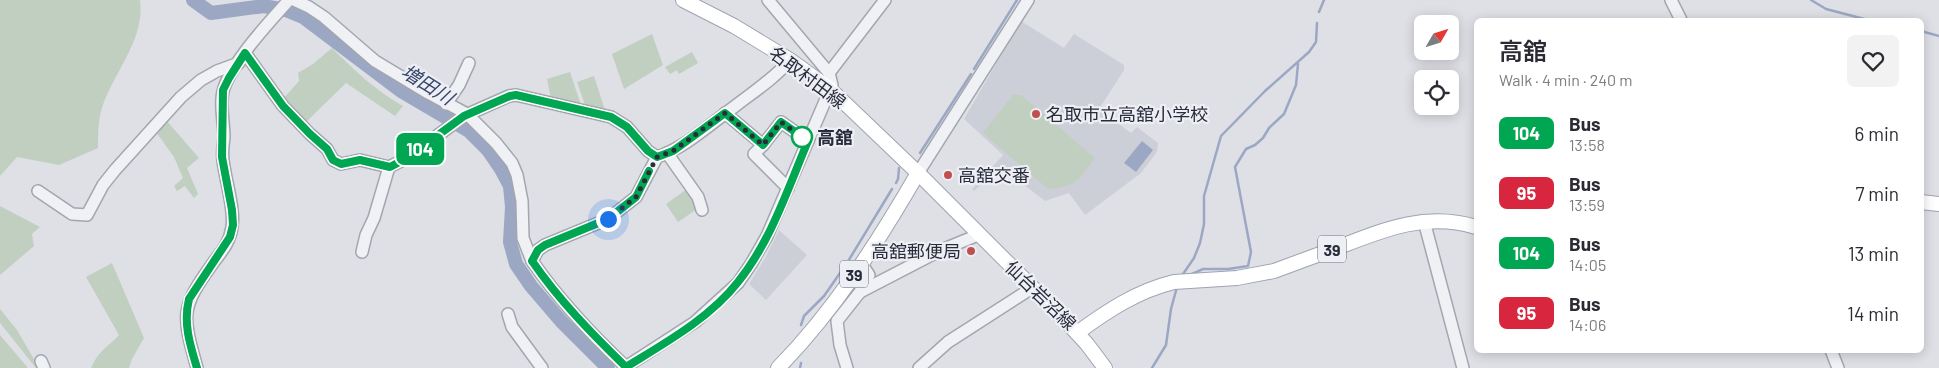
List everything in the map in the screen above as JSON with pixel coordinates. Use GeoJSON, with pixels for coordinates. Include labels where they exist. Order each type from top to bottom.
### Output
{"type":"FeatureCollection","features":[{"type":"Feature","properties":{"kind":"main road","name":"名取村田線"},"geometry":{"type":"LineString","coordinates":[[683,0],[734,26],[790,60],[830,89],[918,173]]}},
{"type":"Feature","properties":{"kind":"main road","name":"仙台岩沼線"},"geometry":{"type":"LineString","coordinates":[[918,173],[1077,332],[1128,298],[1174,282],[1257,276],[1374,233],[1402,225],[1441,220],[1474,227]]}},
{"type":"Feature","properties":{"kind":"main road","name":"39"},"geometry":{"type":"LineString","coordinates":[[778,368],[814,328],[861,263],[918,173]]}},
{"type":"Feature","properties":{"kind":"main road"},"geometry":{"type":"LineString","coordinates":[[1924,202],[1939,204]]}},
{"type":"Feature","properties":{"kind":"main road"},"geometry":{"type":"LineString","coordinates":[[1077,332],[1105,368]]}},
{"type":"Feature","properties":{"kind":"street"},"geometry":{"type":"LineString","coordinates":[[197,368],[186,326],[186,310],[189,299],[224,249],[233,225],[222,157],[223,90],[242,58],[273,18],[290,1],[309,8],[375,60],[465,115],[496,143],[515,169],[522,201],[523,238],[532,261],[552,290],[625,368],[695,322],[732,289],[751,264],[763,243],[788,188],[833,82],[829,73],[768,0]]}},
{"type":"Feature","properties":{"kind":"street"},"geometry":{"type":"LineString","coordinates":[[829,73],[885,0]]}},
{"type":"Feature","properties":{"kind":"street"},"geometry":{"type":"LineString","coordinates":[[918,173],[1028,0]]}},
{"type":"Feature","properties":{"kind":"street"},"geometry":{"type":"LineString","coordinates":[[1671,0],[1680,18]]}},
{"type":"Feature","properties":{"kind":"street"},"geometry":{"type":"LineString","coordinates":[[242,58],[283,106],[327,149],[333,160],[341,164],[360,160],[390,167],[407,158],[465,115],[510,96],[525,96],[611,117],[619,121],[627,127],[648,151],[662,155],[698,197],[702,210]]}},
{"type":"Feature","properties":{"kind":"street"},"geometry":{"type":"LineString","coordinates":[[38,191],[72,214],[87,215],[103,185],[181,97],[201,80],[242,58]]}},
{"type":"Feature","properties":{"kind":"street"},"geometry":{"type":"LineString","coordinates":[[532,261],[538,250],[545,245],[608,219],[636,197],[662,155],[699,134],[776,75],[790,60]]}},
{"type":"Feature","properties":{"kind":"street"},"geometry":{"type":"LineString","coordinates":[[446,104],[459,85],[469,63]]}},
{"type":"Feature","properties":{"kind":"street"},"geometry":{"type":"LineString","coordinates":[[725,113],[763,145]]}},
{"type":"Feature","properties":{"kind":"street"},"geometry":{"type":"LineString","coordinates":[[788,188],[754,154],[763,145],[777,119],[808,141]]}},
{"type":"Feature","properties":{"kind":"street"},"geometry":{"type":"LineString","coordinates":[[362,252],[366,235],[374,219],[390,167]]}},
{"type":"Feature","properties":{"kind":"street"},"geometry":{"type":"LineString","coordinates":[[1424,221],[1463,368]]}},
{"type":"Feature","properties":{"kind":"street"},"geometry":{"type":"LineString","coordinates":[[860,292],[939,251],[978,235]]}},
{"type":"Feature","properties":{"kind":"street"},"geometry":{"type":"LineString","coordinates":[[847,368],[840,345],[837,321],[860,292],[869,276],[861,263]]}},
{"type":"Feature","properties":{"kind":"street"},"geometry":{"type":"LineString","coordinates":[[919,368],[948,342],[1032,288]]}},
{"type":"Feature","properties":{"kind":"street"},"geometry":{"type":"LineString","coordinates":[[508,314],[512,327],[542,368]]}},
{"type":"Feature","properties":{"kind":"street"},"geometry":{"type":"LineString","coordinates":[[1832,353],[1838,368]]}},
{"type":"Feature","properties":{"kind":"shaded area","name":"名取市立高舘小学校"},"geometry":{"type":"Polygon","coordinates":[[[1021,21],[1064,48],[1074,34],[1124,65],[1124,70],[1099,109],[1131,133],[1137,127],[1158,143],[1157,152],[1141,173],[1085,215],[1069,193],[1045,201],[1003,171],[995,172],[974,191],[972,189],[1003,155],[964,119],[1021,21]]]}},
{"type":"Feature","properties":{"kind":"shaded area"},"geometry":{"type":"Polygon","coordinates":[[[779,230],[807,255],[766,300],[749,284],[779,230]]]}},
{"type":"Feature","properties":{"kind":"green space"},"geometry":{"type":"Polygon","coordinates":[[[0,0],[140,0],[140,14],[134,40],[109,89],[102,108],[98,148],[59,165],[17,157],[0,176],[0,0]]]}},
{"type":"Feature","properties":{"kind":"green space"},"geometry":{"type":"Polygon","coordinates":[[[652,34],[663,65],[624,89],[612,54],[652,34]]]}},
{"type":"Feature","properties":{"kind":"green space"},"geometry":{"type":"Polygon","coordinates":[[[332,48],[374,87],[403,106],[395,116],[346,83],[306,122],[282,100],[299,81],[298,73],[313,64],[332,48]]]}},
{"type":"Feature","properties":{"kind":"green space"},"geometry":{"type":"Polygon","coordinates":[[[692,52],[698,63],[679,74],[677,70],[670,74],[665,67],[692,52]]]}},
{"type":"Feature","properties":{"kind":"green space"},"geometry":{"type":"Polygon","coordinates":[[[570,72],[580,107],[551,99],[547,79],[570,72]]]}},
{"type":"Feature","properties":{"kind":"green space"},"geometry":{"type":"Polygon","coordinates":[[[594,76],[605,110],[585,105],[577,82],[594,76]]]}},
{"type":"Feature","properties":{"kind":"green space"},"geometry":{"type":"Polygon","coordinates":[[[1013,95],[1021,95],[1095,158],[1076,181],[1065,186],[1048,189],[983,133],[1013,95]]]}},
{"type":"Feature","properties":{"kind":"green space"},"geometry":{"type":"Polygon","coordinates":[[[166,120],[199,158],[187,168],[198,194],[194,198],[185,186],[177,191],[174,186],[183,178],[174,157],[156,132],[166,120]]]}},
{"type":"Feature","properties":{"kind":"green space"},"geometry":{"type":"Polygon","coordinates":[[[687,189],[693,197],[697,209],[678,222],[666,204],[687,189]]]}},
{"type":"Feature","properties":{"kind":"green space"},"geometry":{"type":"Polygon","coordinates":[[[0,206],[40,227],[32,234],[34,246],[0,275],[0,206]]]}},
{"type":"Feature","properties":{"kind":"green space"},"geometry":{"type":"Polygon","coordinates":[[[112,263],[144,338],[129,368],[91,368],[100,353],[119,335],[86,277],[112,263]]]}},
{"type":"Feature","properties":{"kind":"green space"},"geometry":{"type":"Polygon","coordinates":[[[0,309],[17,330],[39,368],[36,368],[0,323],[0,309]]]}},
{"type":"Feature","properties":{"kind":"green space"},"geometry":{"type":"Polygon","coordinates":[[[0,335],[28,368],[0,368],[0,335]]]}},
{"type":"Feature","properties":{"kind":"water"},"geometry":{"type":"Polygon","coordinates":[[[1142,141],[1153,150],[1136,172],[1124,163],[1142,141]]]}},
{"type":"Feature","properties":{"kind":"waterway","name":"増田川"},"geometry":{"type":"LineString","coordinates":[[193,0],[211,13],[264,6],[286,10],[303,17],[401,91],[469,131],[488,150],[510,186],[512,207],[510,242],[516,264],[531,286],[561,321],[608,368]]}},
{"type":"Feature","properties":{"kind":"waterway"},"geometry":{"type":"LineString","coordinates":[[974,69],[1017,0]]}},
{"type":"Feature","properties":{"kind":"waterway"},"geometry":{"type":"LineString","coordinates":[[1319,12],[1324,0]]}},
{"type":"Feature","properties":{"kind":"waterway"},"geometry":{"type":"LineString","coordinates":[[1811,0],[1826,9],[1860,18]]}},
{"type":"Feature","properties":{"kind":"waterway"},"geometry":{"type":"LineString","coordinates":[[1181,277],[1194,258],[1200,243],[1204,224],[1204,196],[1221,136],[1265,91],[1309,52],[1316,42],[1317,23]]}},
{"type":"Feature","properties":{"kind":"waterway"},"geometry":{"type":"LineString","coordinates":[[1924,32],[1939,36]]}},
{"type":"Feature","properties":{"kind":"waterway"},"geometry":{"type":"LineString","coordinates":[[1190,275],[1203,269],[1228,269],[1248,266],[1251,252],[1235,167],[1246,149],[1255,145],[1263,138],[1269,128],[1284,114],[1296,85],[1298,64]]}},
{"type":"Feature","properties":{"kind":"waterway"},"geometry":{"type":"LineString","coordinates":[[920,153],[971,74]]}},
{"type":"Feature","properties":{"kind":"waterway"},"geometry":{"type":"LineString","coordinates":[[896,183],[899,168]]}},
{"type":"Feature","properties":{"kind":"waterway"},"geometry":{"type":"LineString","coordinates":[[801,325],[804,316],[824,296],[847,263],[892,189]]}},
{"type":"Feature","properties":{"kind":"waterway"},"geometry":{"type":"LineString","coordinates":[[1152,368],[1166,345],[1171,309],[1177,287]]}},
{"type":"Feature","properties":{"kind":"waterway"},"geometry":{"type":"LineString","coordinates":[[800,368],[801,363]]}},
{"type":"Feature","properties":{"kind":"bus line","name":"104"},"geometry":{"type":"LineString","coordinates":[[197,368],[186,326],[186,310],[189,299],[224,249],[233,225],[222,157],[224,138],[223,90],[245,53],[283,106],[327,149],[333,160],[341,164],[360,160],[390,167],[407,158],[464,116],[516,95],[611,117],[627,127],[648,151],[657,157],[673,151],[699,134],[725,113],[763,145],[781,122],[808,141],[778,212],[751,264],[738,283],[695,322],[626,367],[581,323],[552,290],[532,261],[538,250],[545,245],[608,219],[636,197],[649,171]]}},
{"type":"Feature","properties":{"kind":"place","name":"名取市立高舘小学校"},"geometry":{"type":"Point","coordinates":[1036,114]}},
{"type":"Feature","properties":{"kind":"place","name":"高舘"},"geometry":{"type":"Point","coordinates":[802,137]}},
{"type":"Feature","properties":{"kind":"place","name":"高舘交番"},"geometry":{"type":"Point","coordinates":[948,175]}},
{"type":"Feature","properties":{"kind":"place","name":"高舘郵便局"},"geometry":{"type":"Point","coordinates":[971,251]}},
{"type":"Feature","properties":{"kind":"route"},"geometry":{"type":"LineString","coordinates":[[608,219],[636,197],[657,157],[673,151],[699,134],[725,113],[763,145],[781,122],[808,141],[802,137]]}}]}
